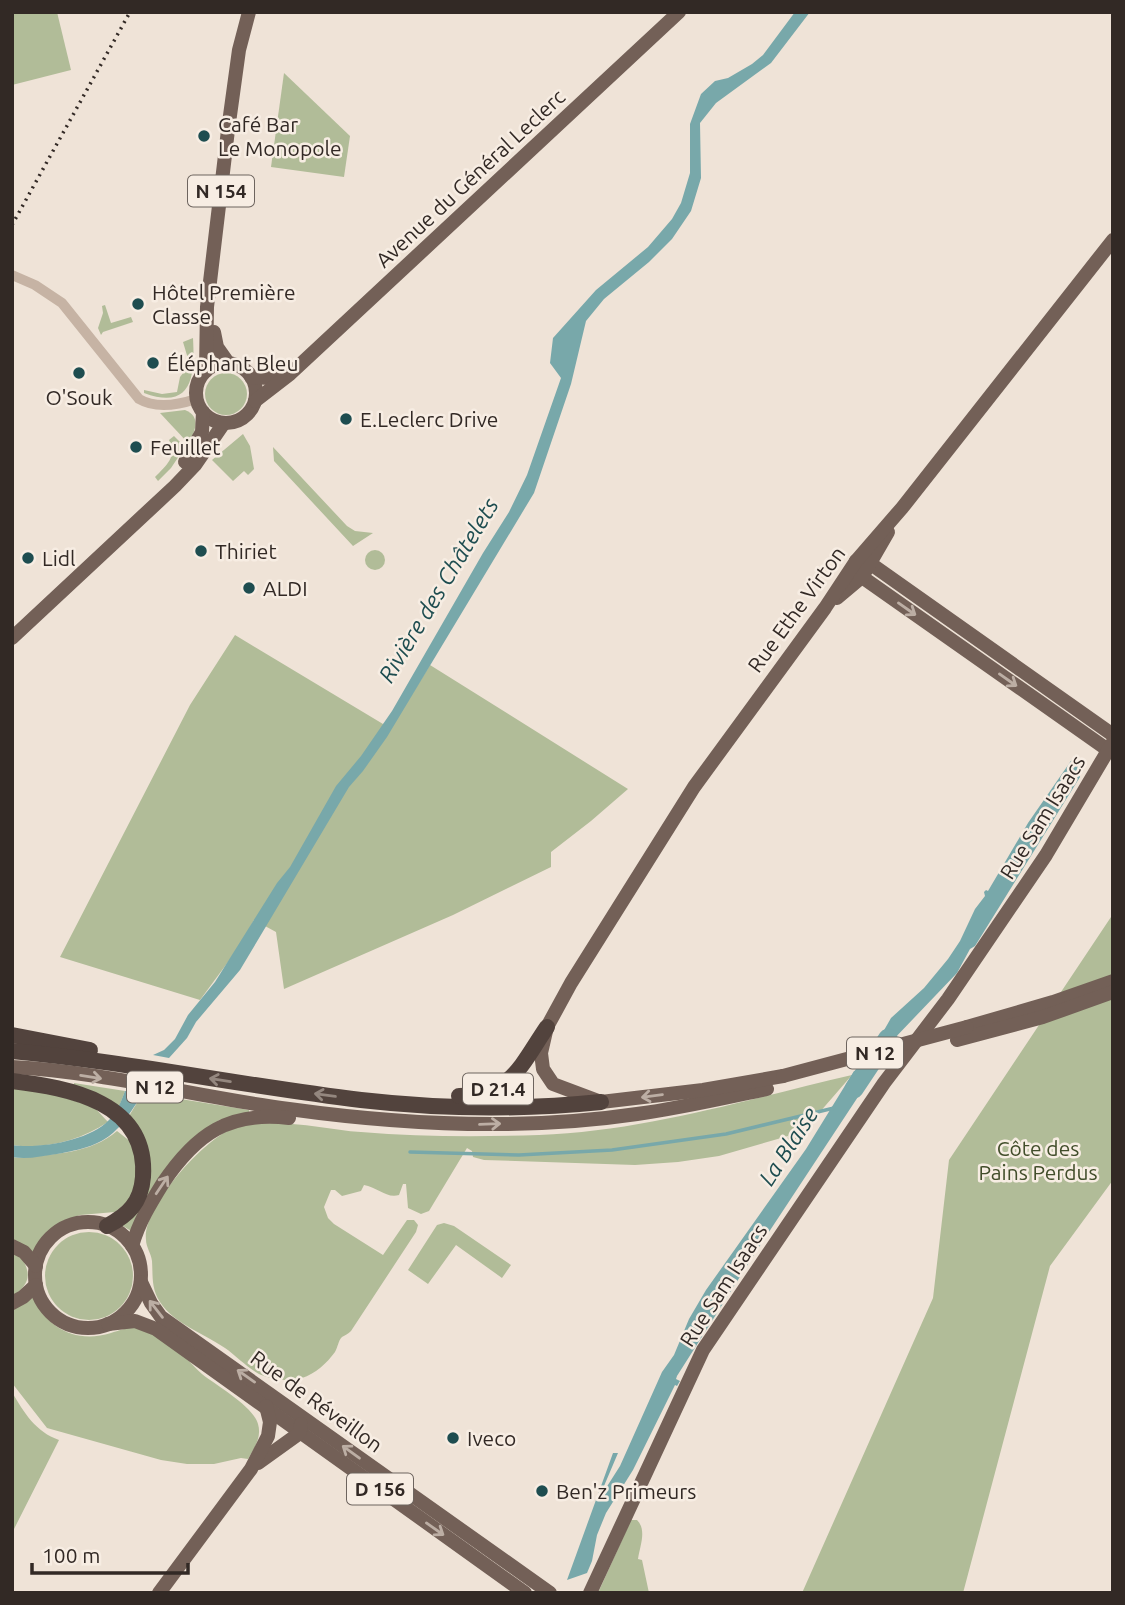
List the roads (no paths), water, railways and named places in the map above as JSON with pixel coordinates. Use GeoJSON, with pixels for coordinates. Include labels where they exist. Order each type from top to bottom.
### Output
{"type":"FeatureCollection","features":[{"type":"Feature","properties":{"kind":"highway","name":"D 21.4"},"geometry":{"type":"LineString","coordinates":[[421,1105],[433,1096],[470,1096],[502,1087],[515,1074],[547,1027]]}},
{"type":"Feature","properties":{"kind":"highway"},"geometry":{"type":"LineString","coordinates":[[12,1035],[123,1056],[133,1066]]}},
{"type":"Feature","properties":{"kind":"highway","name":"N 12"},"geometry":{"type":"LineString","coordinates":[[12,1051],[66,1056],[350,1098],[421,1105],[502,1106],[601,1102]]}},
{"type":"Feature","properties":{"kind":"highway"},"geometry":{"type":"LineString","coordinates":[[12,1081],[72,1092],[110,1108],[134,1135],[143,1163],[140,1192],[128,1214],[107,1226]]}},
{"type":"Feature","properties":{"kind":"main road","name":"N 154"},"geometry":{"type":"LineString","coordinates":[[206,371],[207,307],[228,130],[239,50],[249,12]]}},
{"type":"Feature","properties":{"kind":"main road","name":"N 154"},"geometry":{"type":"LineString","coordinates":[[229,364],[215,344],[215,302],[241,86],[258,12]]}},
{"type":"Feature","properties":{"kind":"main road","name":"Avenue du Général Leclerc"},"geometry":{"type":"LineString","coordinates":[[254,401],[290,374],[680,12]]}},
{"type":"Feature","properties":{"kind":"main road","name":"Rue Ethe Virton"},"geometry":{"type":"LineString","coordinates":[[547,1027],[694,787],[825,608],[856,561],[902,508],[1113,240]]}},
{"type":"Feature","properties":{"kind":"main road"},"geometry":{"type":"LineString","coordinates":[[12,627],[181,467],[202,432],[198,382],[206,371],[217,365],[229,364],[242,368],[251,377],[255,389],[254,401],[244,417],[224,423],[212,420],[200,405]]}},
{"type":"Feature","properties":{"kind":"main road"},"geometry":{"type":"LineString","coordinates":[[251,377],[270,378],[290,374]]}},
{"type":"Feature","properties":{"kind":"main road"},"geometry":{"type":"LineString","coordinates":[[12,638],[175,486],[195,465],[224,423]]}},
{"type":"Feature","properties":{"kind":"main road"},"geometry":{"type":"LineString","coordinates":[[825,608],[862,577],[902,508]]}},
{"type":"Feature","properties":{"kind":"main road"},"geometry":{"type":"LineString","coordinates":[[856,561],[871,564],[1113,735]]}},
{"type":"Feature","properties":{"kind":"main road"},"geometry":{"type":"LineString","coordinates":[[856,561],[862,577],[1110,746]]}},
{"type":"Feature","properties":{"kind":"main road","name":"Rue Sam Isaacs"},"geometry":{"type":"LineString","coordinates":[[590,1593],[703,1350],[884,1083],[948,999],[1039,866],[1110,746]]}},
{"type":"Feature","properties":{"kind":"main road","name":"N 12"},"geometry":{"type":"LineString","coordinates":[[12,1067],[66,1073],[286,1109],[422,1123],[477,1125],[588,1120],[686,1107],[1054,1002],[1113,981]]}},
{"type":"Feature","properties":{"kind":"main road","name":"N 12"},"geometry":{"type":"LineString","coordinates":[[601,1102],[779,1081],[957,1040],[1043,1017],[1113,992]]}},
{"type":"Feature","properties":{"kind":"main road","name":"D 21.4"},"geometry":{"type":"LineString","coordinates":[[547,1027],[541,1058],[548,1079],[560,1088],[601,1102]]}},
{"type":"Feature","properties":{"kind":"main road"},"geometry":{"type":"LineString","coordinates":[[132,1246],[146,1210],[181,1157],[202,1138],[221,1126],[241,1119],[265,1116],[411,1128],[422,1123]]}},
{"type":"Feature","properties":{"kind":"main road"},"geometry":{"type":"LineString","coordinates":[[82,1223],[107,1226],[121,1234],[132,1246],[139,1260],[141,1282],[130,1307],[122,1315],[108,1324],[86,1328],[65,1322],[48,1309],[36,1285],[36,1266],[44,1247],[62,1229],[82,1223]]}},
{"type":"Feature","properties":{"kind":"main road"},"geometry":{"type":"LineString","coordinates":[[12,1246],[24,1252],[36,1266]]}},
{"type":"Feature","properties":{"kind":"main road","name":"Rue de Réveillon"},"geometry":{"type":"LineString","coordinates":[[141,1282],[151,1304],[161,1317],[550,1593]]}},
{"type":"Feature","properties":{"kind":"main road"},"geometry":{"type":"LineString","coordinates":[[12,1303],[36,1285]]}},
{"type":"Feature","properties":{"kind":"main road","name":"Rue de Réveillon"},"geometry":{"type":"LineString","coordinates":[[108,1324],[130,1320],[148,1324],[525,1593]]}},
{"type":"Feature","properties":{"kind":"main road"},"geometry":{"type":"LineString","coordinates":[[159,1593],[251,1469],[268,1436],[270,1422],[266,1406]]}},
{"type":"Feature","properties":{"kind":"main road"},"geometry":{"type":"LineString","coordinates":[[251,1469],[300,1431],[302,1416],[286,1422],[268,1436]]}},
{"type":"Feature","properties":{"kind":"street"},"geometry":{"type":"LineString","coordinates":[[12,275],[35,285],[62,303],[139,399],[150,404],[200,405]]}},
{"type":"Feature","properties":{"kind":"water"},"geometry":{"type":"Polygon","coordinates":[[[795,12],[810,12],[771,63],[716,103],[700,123],[701,178],[691,211],[672,239],[604,299],[586,321],[571,384],[534,493],[387,737],[349,787],[240,970],[169,1058],[153,1055],[164,1050],[175,1039],[188,1015],[215,982],[277,883],[290,867],[336,786],[392,711],[509,512],[527,475],[561,378],[550,363],[553,338],[596,290],[648,247],[672,219],[681,203],[690,173],[690,124],[701,94],[715,81],[728,78],[763,55],[795,12]]]}},
{"type":"Feature","properties":{"kind":"water"},"geometry":{"type":"Polygon","coordinates":[[[1075,755],[1080,777],[957,973],[892,1041],[875,1046],[891,1018],[924,988],[948,959],[985,896],[984,892],[988,891],[1028,823],[1075,755]]]}},
{"type":"Feature","properties":{"kind":"water"},"geometry":{"type":"Polygon","coordinates":[[[879,1065],[677,1376],[676,1379],[680,1381],[675,1385],[633,1470],[606,1513],[587,1573],[567,1580],[613,1453],[618,1453],[604,1486],[606,1488],[620,1466],[662,1372],[674,1355],[689,1319],[706,1290],[806,1149],[854,1071],[879,1065]]]}},
{"type":"Feature","properties":{"kind":"water"},"geometry":{"type":"Polygon","coordinates":[[[125,1091],[143,1093],[117,1129],[100,1142],[57,1154],[29,1158],[12,1157],[12,1145],[36,1146],[63,1142],[100,1127],[114,1114],[125,1091]]]}},
{"type":"Feature","properties":{"kind":"waterway","name":"La Blaise"},"geometry":{"type":"LineString","coordinates":[[854,1089],[888,1038]]}},
{"type":"Feature","properties":{"kind":"waterway"},"geometry":{"type":"LineString","coordinates":[[410,1152],[519,1155],[612,1150],[726,1134],[834,1108]]}},
{"type":"Feature","properties":{"kind":"railway"},"geometry":{"type":"LineString","coordinates":[[12,225],[130,12]]}},
{"type":"Feature","properties":{"kind":"place","name":"Café Bar Le Monopole"},"geometry":{"type":"Point","coordinates":[204,136]}},
{"type":"Feature","properties":{"kind":"place","name":"Hôtel Première Classe"},"geometry":{"type":"Point","coordinates":[138,304]}},
{"type":"Feature","properties":{"kind":"place","name":"Éléphant Bleu"},"geometry":{"type":"Point","coordinates":[153,363]}},
{"type":"Feature","properties":{"kind":"place","name":"O'Souk"},"geometry":{"type":"Point","coordinates":[79,373]}},
{"type":"Feature","properties":{"kind":"place","name":"E.Leclerc Drive"},"geometry":{"type":"Point","coordinates":[346,419]}},
{"type":"Feature","properties":{"kind":"place","name":"Feuillet"},"geometry":{"type":"Point","coordinates":[136,447]}},
{"type":"Feature","properties":{"kind":"place","name":"Thiriet"},"geometry":{"type":"Point","coordinates":[201,551]}},
{"type":"Feature","properties":{"kind":"place","name":"Lidl"},"geometry":{"type":"Point","coordinates":[28,558]}},
{"type":"Feature","properties":{"kind":"place","name":"ALDI"},"geometry":{"type":"Point","coordinates":[249,588]}},
{"type":"Feature","properties":{"kind":"place","name":"Iveco"},"geometry":{"type":"Point","coordinates":[453,1438]}},
{"type":"Feature","properties":{"kind":"place","name":"Ben'z Primeurs"},"geometry":{"type":"Point","coordinates":[542,1491]}},
{"type":"Feature","properties":{"kind":"water label","name":"Rivière des Châtelets"},"geometry":{"type":"Point","coordinates":[438,590]}},
{"type":"Feature","properties":{"kind":"park label","name":"Côte des Pains Perdus"},"geometry":{"type":"Point","coordinates":[1038,1160]}}]}
